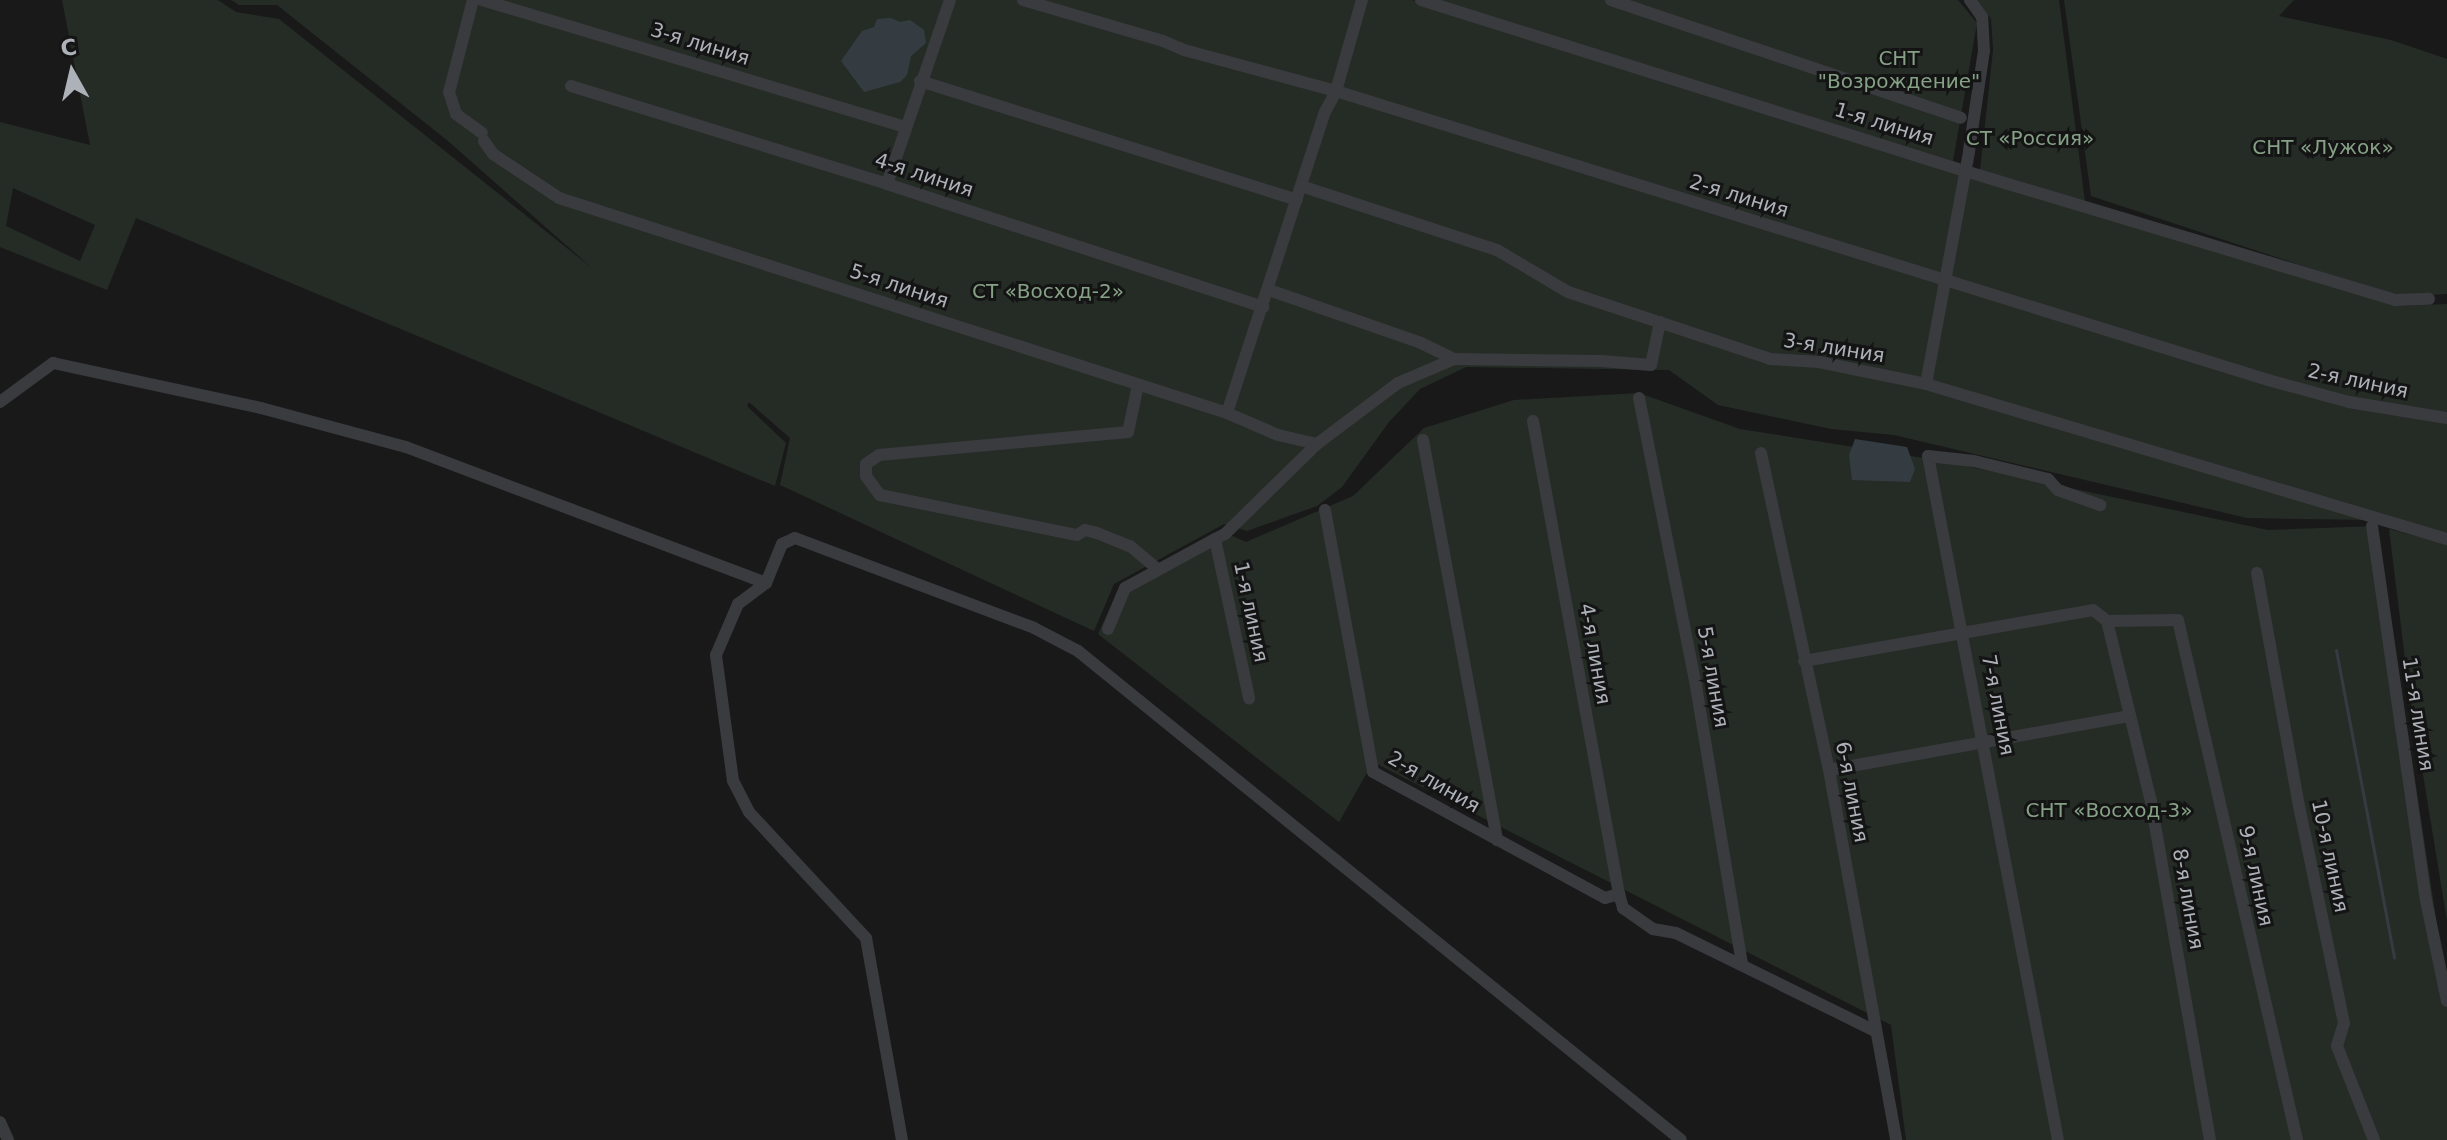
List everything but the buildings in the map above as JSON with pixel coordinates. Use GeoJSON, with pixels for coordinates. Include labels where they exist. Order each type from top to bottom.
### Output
{"type":"FeatureCollection","features":[{"type":"Feature","properties":{"kind":"street","name":"5-я линия"},"geometry":{"type":"LineString","coordinates":[[473,0],[449,92],[456,114],[483,137],[502,160],[559,198],[1227,413],[1278,435],[1317,444]]}},
{"type":"Feature","properties":{"kind":"street","name":"3-я линия"},"geometry":{"type":"LineString","coordinates":[[482,0],[905,127]]}},
{"type":"Feature","properties":{"kind":"street"},"geometry":{"type":"LineString","coordinates":[[887,184],[950,0]]}},
{"type":"Feature","properties":{"kind":"street","name":"2-я линия"},"geometry":{"type":"LineString","coordinates":[[1023,0],[1184,50],[1336,91],[2308,391],[2349,402],[2447,418]]}},
{"type":"Feature","properties":{"kind":"street"},"geometry":{"type":"LineString","coordinates":[[1227,413],[1325,112],[1336,91],[1362,0]]}},
{"type":"Feature","properties":{"kind":"street","name":"1-я линия"},"geometry":{"type":"LineString","coordinates":[[1421,0],[1965,171],[2396,300],[2429,299]]}},
{"type":"Feature","properties":{"kind":"street"},"geometry":{"type":"LineString","coordinates":[[1611,0],[1961,118]]}},
{"type":"Feature","properties":{"kind":"street"},"geometry":{"type":"LineString","coordinates":[[1926,384],[1984,51],[1982,17],[1970,0]]}},
{"type":"Feature","properties":{"kind":"street","name":"3-я линия"},"geometry":{"type":"LineString","coordinates":[[920,81],[1497,250],[1568,292],[1770,359],[1819,362],[1926,384],[2372,523],[2447,539]]}},
{"type":"Feature","properties":{"kind":"street","name":"4-я линия"},"geometry":{"type":"LineString","coordinates":[[571,86],[887,184],[1263,307]]}},
{"type":"Feature","properties":{"kind":"street"},"geometry":{"type":"LineString","coordinates":[[1269,290],[1421,343],[1454,359]]}},
{"type":"Feature","properties":{"kind":"street"},"geometry":{"type":"LineString","coordinates":[[1220,536],[1317,444],[1398,383],[1454,359],[1601,361],[1651,365],[1660,322]]}},
{"type":"Feature","properties":{"kind":"street"},"geometry":{"type":"LineString","coordinates":[[0,402],[53,363],[246,404],[406,447],[766,583]]}},
{"type":"Feature","properties":{"kind":"street"},"geometry":{"type":"LineString","coordinates":[[1138,385],[1128,432],[879,455],[866,464],[866,476],[880,495],[1077,535],[1085,530],[1097,533],[1130,546],[1157,569]]}},
{"type":"Feature","properties":{"kind":"street","name":"5-я линия"},"geometry":{"type":"LineString","coordinates":[[1639,398],[1696,686],[1742,963]]}},
{"type":"Feature","properties":{"kind":"street","name":"4-я линия"},"geometry":{"type":"LineString","coordinates":[[1533,421],[1619,894]]}},
{"type":"Feature","properties":{"kind":"street"},"geometry":{"type":"LineString","coordinates":[[1423,440],[1497,840],[1605,898],[1619,894],[1623,908],[1653,929],[1676,933],[1742,963],[1875,1031]]}},
{"type":"Feature","properties":{"kind":"street","name":"6-я линия"},"geometry":{"type":"LineString","coordinates":[[1761,453],[1829,770],[1896,1140]]}},
{"type":"Feature","properties":{"kind":"street","name":"7-я линия"},"geometry":{"type":"LineString","coordinates":[[2058,1140],[1964,632],[1928,456],[1974,461],[2048,479],[2058,490],[2100,505]]}},
{"type":"Feature","properties":{"kind":"street","name":"2-я линия"},"geometry":{"type":"LineString","coordinates":[[1325,510],[1373,772],[1497,840]]}},
{"type":"Feature","properties":{"kind":"street","name":"11-я линия"},"geometry":{"type":"LineString","coordinates":[[2372,523],[2426,900],[2447,1001]]}},
{"type":"Feature","properties":{"kind":"street","name":"1-я линия"},"geometry":{"type":"LineString","coordinates":[[1108,629],[1125,588],[1220,536],[1249,698]]}},
{"type":"Feature","properties":{"kind":"street"},"geometry":{"type":"LineString","coordinates":[[902,1140],[866,938],[749,812],[733,781],[716,655],[738,604],[766,583],[782,544],[795,538],[1034,628],[1078,651],[1681,1140]]}},
{"type":"Feature","properties":{"kind":"street","name":"10-я линия"},"geometry":{"type":"LineString","coordinates":[[2257,573],[2299,806],[2344,1023],[2337,1046],[2374,1140]]}},
{"type":"Feature","properties":{"kind":"street"},"geometry":{"type":"LineString","coordinates":[[1804,661],[2093,610],[2107,621]]}},
{"type":"Feature","properties":{"kind":"street","name":"9-я линия"},"geometry":{"type":"LineString","coordinates":[[2107,621],[2178,620],[2297,1140]]}},
{"type":"Feature","properties":{"kind":"street","name":"8-я линия"},"geometry":{"type":"LineString","coordinates":[[2107,621],[2151,802],[2210,1140]]}},
{"type":"Feature","properties":{"kind":"street"},"geometry":{"type":"LineString","coordinates":[[1829,770],[2130,716]]}},
{"type":"Feature","properties":{"kind":"street"},"geometry":{"type":"LineString","coordinates":[[0,1122],[8,1140]]}},
{"type":"Feature","properties":{"kind":"green space","name":"СТ «Восход-2»"},"geometry":{"type":"Polygon","coordinates":[[[62,0],[218,0],[236,12],[279,19],[592,268],[448,141],[277,5],[239,5],[231,0],[1412,0],[2401,306],[2447,304],[2447,921],[2408,683],[2389,529],[2438,542],[2371,520],[2247,518],[1894,435],[1831,429],[1718,405],[1669,370],[1466,367],[1420,389],[1389,422],[1342,487],[1317,506],[1247,531],[1224,524],[1114,584],[1094,631],[780,485],[790,438],[749,402],[747,406],[786,443],[775,486],[136,218],[107,290],[0,247],[0,122],[90,145],[62,0]],[[13,188],[6,226],[80,261],[95,225],[13,188]]]}},
{"type":"Feature","properties":{"kind":"green space","name":"СНТ \"Возрождение\""},"geometry":{"type":"Polygon","coordinates":[[[1436,0],[1958,0],[1977,23],[1953,161],[1436,0]]]}},
{"type":"Feature","properties":{"kind":"green space","name":"СТ «Россия»"},"geometry":{"type":"Polygon","coordinates":[[[1977,0],[2059,0],[2085,202],[1980,171],[1993,50],[1991,19],[1977,0]]]}},
{"type":"Feature","properties":{"kind":"green space","name":"СНТ «Лужок»"},"geometry":{"type":"Polygon","coordinates":[[[2064,0],[2294,0],[2279,16],[2391,40],[2447,59],[2447,294],[2397,297],[2091,196],[2064,0]]]}},
{"type":"Feature","properties":{"kind":"green space","name":"СНТ «Восход-3»"},"geometry":{"type":"Polygon","coordinates":[[[1639,393],[1740,429],[1943,461],[2268,530],[2377,526],[2447,992],[2447,1140],[1906,1140],[1891,1025],[1373,762],[1339,822],[1098,634],[1121,583],[1221,531],[1246,542],[1353,496],[1424,428],[1514,400],[1639,393]]]}},
{"type":"Feature","properties":{"kind":"shaded area"},"geometry":{"type":"Polygon","coordinates":[[[891,18],[900,22],[910,20],[924,30],[926,43],[911,56],[907,75],[900,82],[864,92],[841,61],[862,31],[874,27],[877,19],[891,18]]]}},
{"type":"Feature","properties":{"kind":"shaded area"},"geometry":{"type":"Polygon","coordinates":[[[1855,439],[1907,447],[1915,469],[1910,482],[1852,480],[1849,455],[1855,439]]]}},
{"type":"Feature","properties":{"kind":"waterway"},"geometry":{"type":"LineString","coordinates":[[2336,650],[2394,958]]}}]}
